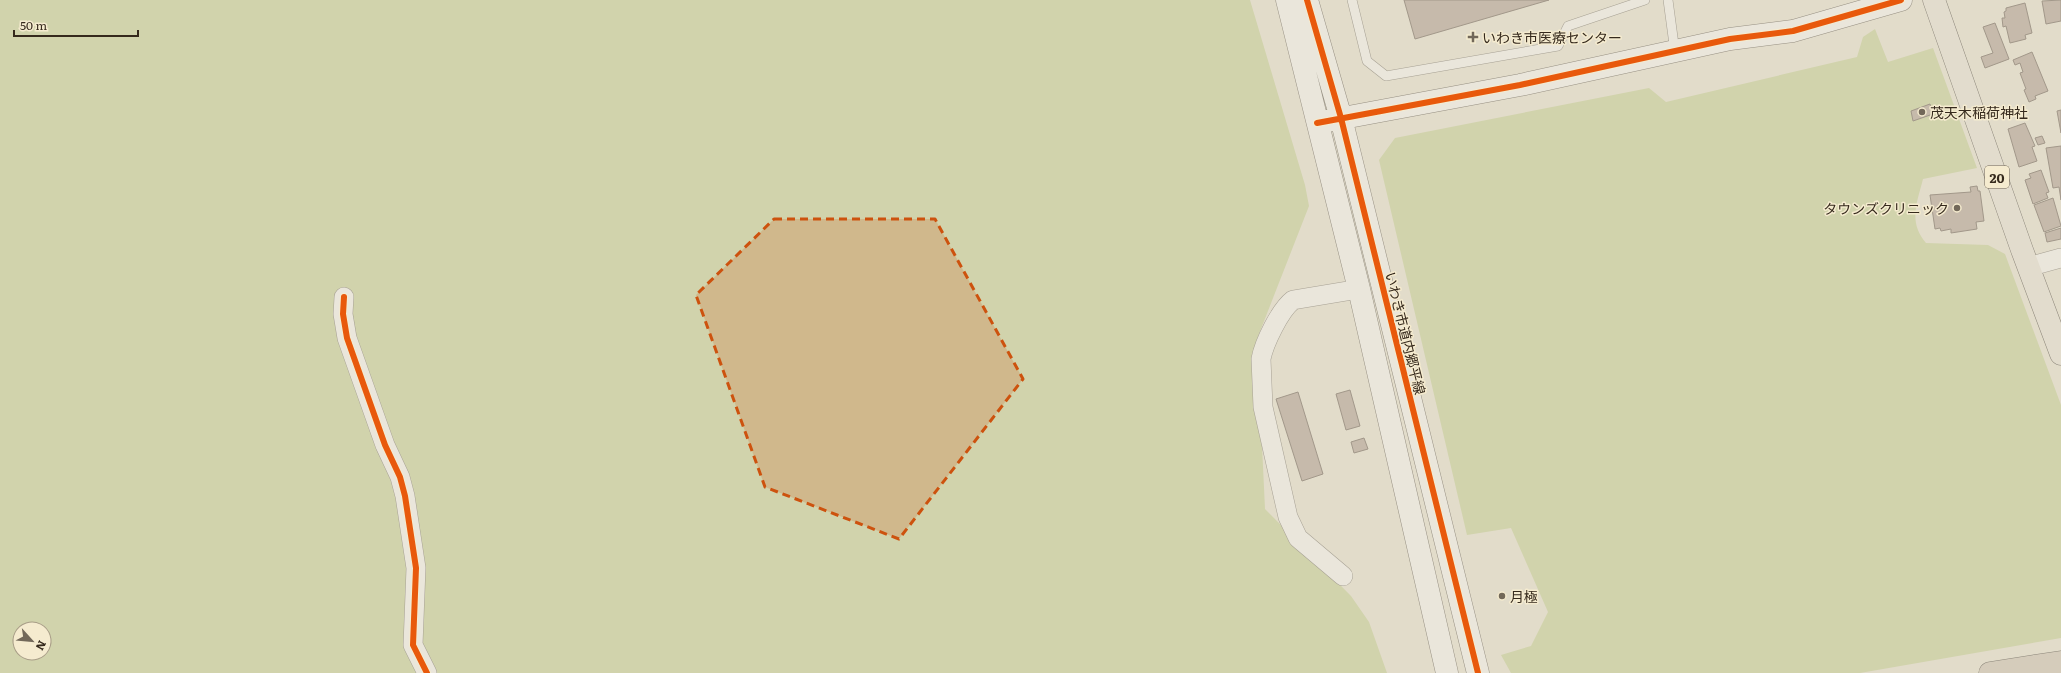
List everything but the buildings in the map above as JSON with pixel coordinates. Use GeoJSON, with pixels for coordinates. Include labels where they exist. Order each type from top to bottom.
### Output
{"type":"FeatureCollection","features":[{"type":"Feature","properties":{"kind":"highway"},"geometry":{"type":"LineString","coordinates":[[1990,673],[2061,662]]}},
{"type":"Feature","properties":{"kind":"highway"},"geometry":{"type":"LineString","coordinates":[[2014,673],[2061,662]]}},
{"type":"Feature","properties":{"kind":"main road","name":"20"},"geometry":{"type":"LineString","coordinates":[[1934,0],[2028,267],[2061,354]]}},
{"type":"Feature","properties":{"kind":"street"},"geometry":{"type":"LineString","coordinates":[[1287,0],[1359,289],[1447,673]]}},
{"type":"Feature","properties":{"kind":"street","name":"いわき市道内郷平線"},"geometry":{"type":"LineString","coordinates":[[1307,0],[1341,118],[1478,673]]}},
{"type":"Feature","properties":{"kind":"street"},"geometry":{"type":"LineString","coordinates":[[1317,123],[1520,85],[1676,53],[1730,39],[1793,31],[1901,0]]}},
{"type":"Feature","properties":{"kind":"street"},"geometry":{"type":"LineString","coordinates":[[2028,267],[2061,258]]}},
{"type":"Feature","properties":{"kind":"street"},"geometry":{"type":"LineString","coordinates":[[1343,576],[1298,538],[1288,517],[1263,407],[1261,358],[1262,351],[1287,304],[1293,300],[1359,289]]}},
{"type":"Feature","properties":{"kind":"street"},"geometry":{"type":"LineString","coordinates":[[344,297],[343,314],[347,338],[385,445],[400,477],[405,496],[416,568],[413,645],[426,673]]}},
{"type":"Feature","properties":{"kind":"lane"},"geometry":{"type":"LineString","coordinates":[[1352,0],[1367,61],[1386,76],[1558,46],[1568,26],[1645,0]]}},
{"type":"Feature","properties":{"kind":"lane"},"geometry":{"type":"LineString","coordinates":[[1668,0],[1676,53]]}},
{"type":"Feature","properties":{"kind":"highlighted area"},"geometry":{"type":"Polygon","coordinates":[[[774,219],[935,219],[1023,379],[899,539],[765,487],[696,295],[774,219]]]}},
{"type":"Feature","properties":{"kind":"green space"},"geometry":{"type":"Polygon","coordinates":[[[0,0],[1250,0],[1305,185],[1309,206],[1257,339],[1265,509],[1351,596],[1369,622],[1387,673],[0,673],[0,0]]]}},
{"type":"Feature","properties":{"kind":"green space"},"geometry":{"type":"Polygon","coordinates":[[[1875,29],[1888,62],[1933,48],[1977,168],[1923,179],[1916,212],[1917,228],[1920,235],[1926,243],[1988,245],[2005,254],[2061,405],[2061,638],[1860,673],[1511,673],[1501,655],[1531,646],[1548,612],[1511,528],[1467,535],[1379,160],[1395,138],[1649,88],[1666,102],[1857,57],[1863,37],[1875,29]]]}},
{"type":"Feature","properties":{"kind":"cycle path"},"geometry":{"type":"LineString","coordinates":[[1307,0],[1341,118],[1478,673]]}},
{"type":"Feature","properties":{"kind":"cycle path"},"geometry":{"type":"LineString","coordinates":[[1317,123],[1520,85],[1730,39],[1793,31],[1901,0]]}},
{"type":"Feature","properties":{"kind":"cycle path"},"geometry":{"type":"LineString","coordinates":[[344,297],[343,314],[347,338],[385,445],[400,477],[405,496],[416,568],[413,645],[427,673]]}},
{"type":"Feature","properties":{"kind":"place","name":"いわき市医療センター"},"geometry":{"type":"Point","coordinates":[1473,37]}},
{"type":"Feature","properties":{"kind":"place","name":"茂天木稲荷神社"},"geometry":{"type":"Point","coordinates":[1922,112]}},
{"type":"Feature","properties":{"kind":"place","name":"タウンズクリニック"},"geometry":{"type":"Point","coordinates":[1957,208]}},
{"type":"Feature","properties":{"kind":"place","name":"月極"},"geometry":{"type":"Point","coordinates":[1502,596]}}]}
